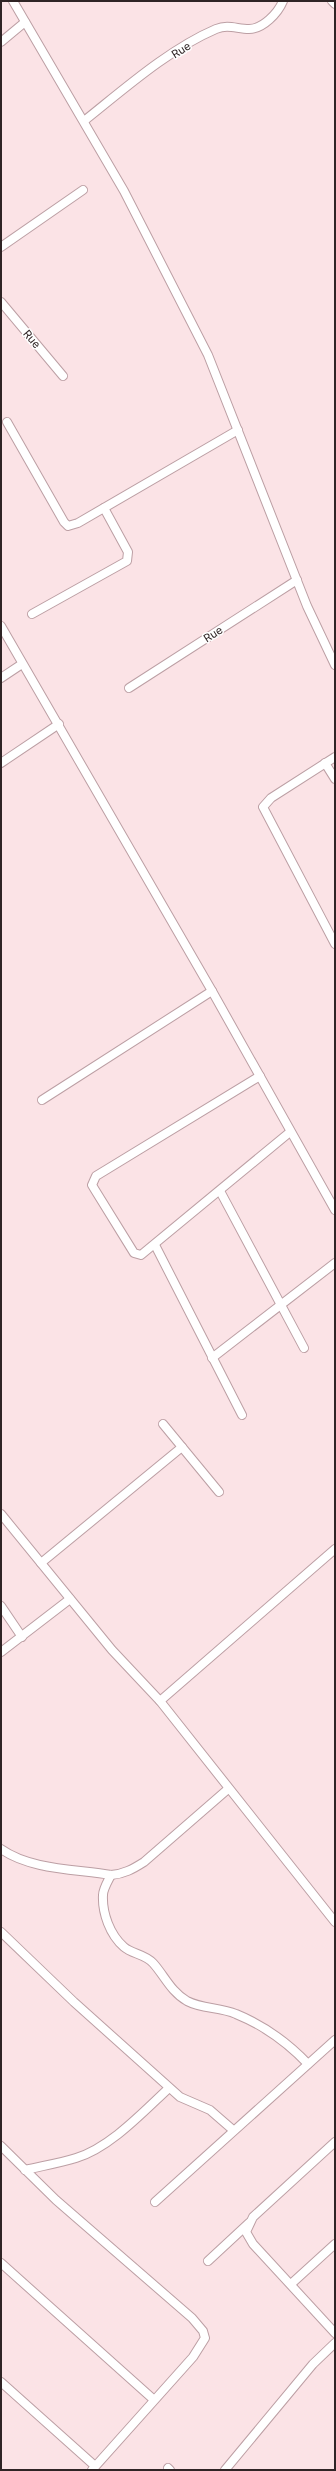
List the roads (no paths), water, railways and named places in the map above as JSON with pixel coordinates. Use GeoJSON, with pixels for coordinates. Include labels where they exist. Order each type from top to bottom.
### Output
{"type":"FeatureCollection","features":[{"type":"Feature","properties":{"kind":"street"},"geometry":{"type":"LineString","coordinates":[[13,1],[84,122],[173,282],[208,355],[318,632],[335,665]]}},
{"type":"Feature","properties":{"kind":"street","name":"Rue"},"geometry":{"type":"LineString","coordinates":[[84,122],[149,70],[194,41],[221,27],[254,28],[273,15],[283,1]]}},
{"type":"Feature","properties":{"kind":"street"},"geometry":{"type":"LineString","coordinates":[[332,1],[335,4]]}},
{"type":"Feature","properties":{"kind":"street"},"geometry":{"type":"LineString","coordinates":[[1,42],[25,22]]}},
{"type":"Feature","properties":{"kind":"street"},"geometry":{"type":"LineString","coordinates":[[1,247],[50,215],[83,190]]}},
{"type":"Feature","properties":{"kind":"street","name":"Rue"},"geometry":{"type":"LineString","coordinates":[[1,302],[63,376]]}},
{"type":"Feature","properties":{"kind":"street"},"geometry":{"type":"LineString","coordinates":[[8,422],[64,522],[68,526],[72,526],[104,508],[238,430]]}},
{"type":"Feature","properties":{"kind":"street"},"geometry":{"type":"LineString","coordinates":[[32,614],[127,561],[128,552],[104,508]]}},
{"type":"Feature","properties":{"kind":"street","name":"Rue"},"geometry":{"type":"LineString","coordinates":[[129,688],[297,580]]}},
{"type":"Feature","properties":{"kind":"street"},"geometry":{"type":"LineString","coordinates":[[1,626],[212,991],[335,1210]]}},
{"type":"Feature","properties":{"kind":"street"},"geometry":{"type":"LineString","coordinates":[[1,678],[22,664]]}},
{"type":"Feature","properties":{"kind":"street"},"geometry":{"type":"LineString","coordinates":[[1,763],[59,724]]}},
{"type":"Feature","properties":{"kind":"street"},"geometry":{"type":"LineString","coordinates":[[335,757],[271,798],[263,807],[335,944]]}},
{"type":"Feature","properties":{"kind":"street"},"geometry":{"type":"LineString","coordinates":[[325,763],[335,779]]}},
{"type":"Feature","properties":{"kind":"street"},"geometry":{"type":"LineString","coordinates":[[42,1100],[212,991]]}},
{"type":"Feature","properties":{"kind":"street"},"geometry":{"type":"LineString","coordinates":[[260,1076],[93,1180],[95,1190],[134,1253],[141,1255],[290,1132]]}},
{"type":"Feature","properties":{"kind":"street"},"geometry":{"type":"LineString","coordinates":[[220,1191],[304,1348]]}},
{"type":"Feature","properties":{"kind":"street"},"geometry":{"type":"LineString","coordinates":[[154,1245],[242,1415]]}},
{"type":"Feature","properties":{"kind":"street"},"geometry":{"type":"LineString","coordinates":[[212,1358],[335,1263]]}},
{"type":"Feature","properties":{"kind":"street"},"geometry":{"type":"LineString","coordinates":[[163,1424],[219,1492]]}},
{"type":"Feature","properties":{"kind":"street"},"geometry":{"type":"LineString","coordinates":[[41,1563],[182,1447]]}},
{"type":"Feature","properties":{"kind":"street"},"geometry":{"type":"LineString","coordinates":[[1,1514],[112,1650],[160,1701],[228,1789],[335,1921]]}},
{"type":"Feature","properties":{"kind":"street"},"geometry":{"type":"LineString","coordinates":[[160,1701],[335,1549]]}},
{"type":"Feature","properties":{"kind":"street"},"geometry":{"type":"LineString","coordinates":[[1,1652],[70,1598]]}},
{"type":"Feature","properties":{"kind":"street"},"geometry":{"type":"LineString","coordinates":[[1,1606],[22,1637]]}},
{"type":"Feature","properties":{"kind":"street"},"geometry":{"type":"LineString","coordinates":[[1,1849],[19,1858],[46,1865],[111,1875],[130,1871],[144,1862],[228,1789]]}},
{"type":"Feature","properties":{"kind":"street"},"geometry":{"type":"LineString","coordinates":[[111,1875],[103,1893],[104,1912],[112,1933],[124,1948],[139,1953],[152,1962],[176,1993],[185,2000],[200,2006],[235,2014],[291,2047],[308,2064]]}},
{"type":"Feature","properties":{"kind":"street"},"geometry":{"type":"LineString","coordinates":[[1,1932],[74,2002],[169,2088],[180,2097],[210,2110],[233,2130]]}},
{"type":"Feature","properties":{"kind":"street"},"geometry":{"type":"LineString","coordinates":[[155,2202],[233,2130],[335,2040]]}},
{"type":"Feature","properties":{"kind":"street"},"geometry":{"type":"LineString","coordinates":[[25,2170],[77,2158],[92,2151],[142,2113],[169,2088]]}},
{"type":"Feature","properties":{"kind":"street"},"geometry":{"type":"LineString","coordinates":[[208,2261],[335,2142]]}},
{"type":"Feature","properties":{"kind":"street"},"geometry":{"type":"LineString","coordinates":[[1,2146],[56,2200],[192,2318],[204,2331],[205,2338],[193,2357],[153,2399],[94,2468],[1,2382]]}},
{"type":"Feature","properties":{"kind":"street"},"geometry":{"type":"LineString","coordinates":[[250,2222],[246,2232],[253,2244],[335,2333]]}},
{"type":"Feature","properties":{"kind":"street"},"geometry":{"type":"LineString","coordinates":[[291,2284],[335,2244]]}},
{"type":"Feature","properties":{"kind":"street"},"geometry":{"type":"LineString","coordinates":[[1,2263],[153,2399]]}},
{"type":"Feature","properties":{"kind":"street"},"geometry":{"type":"LineString","coordinates":[[225,2470],[313,2364],[335,2344]]}}]}
